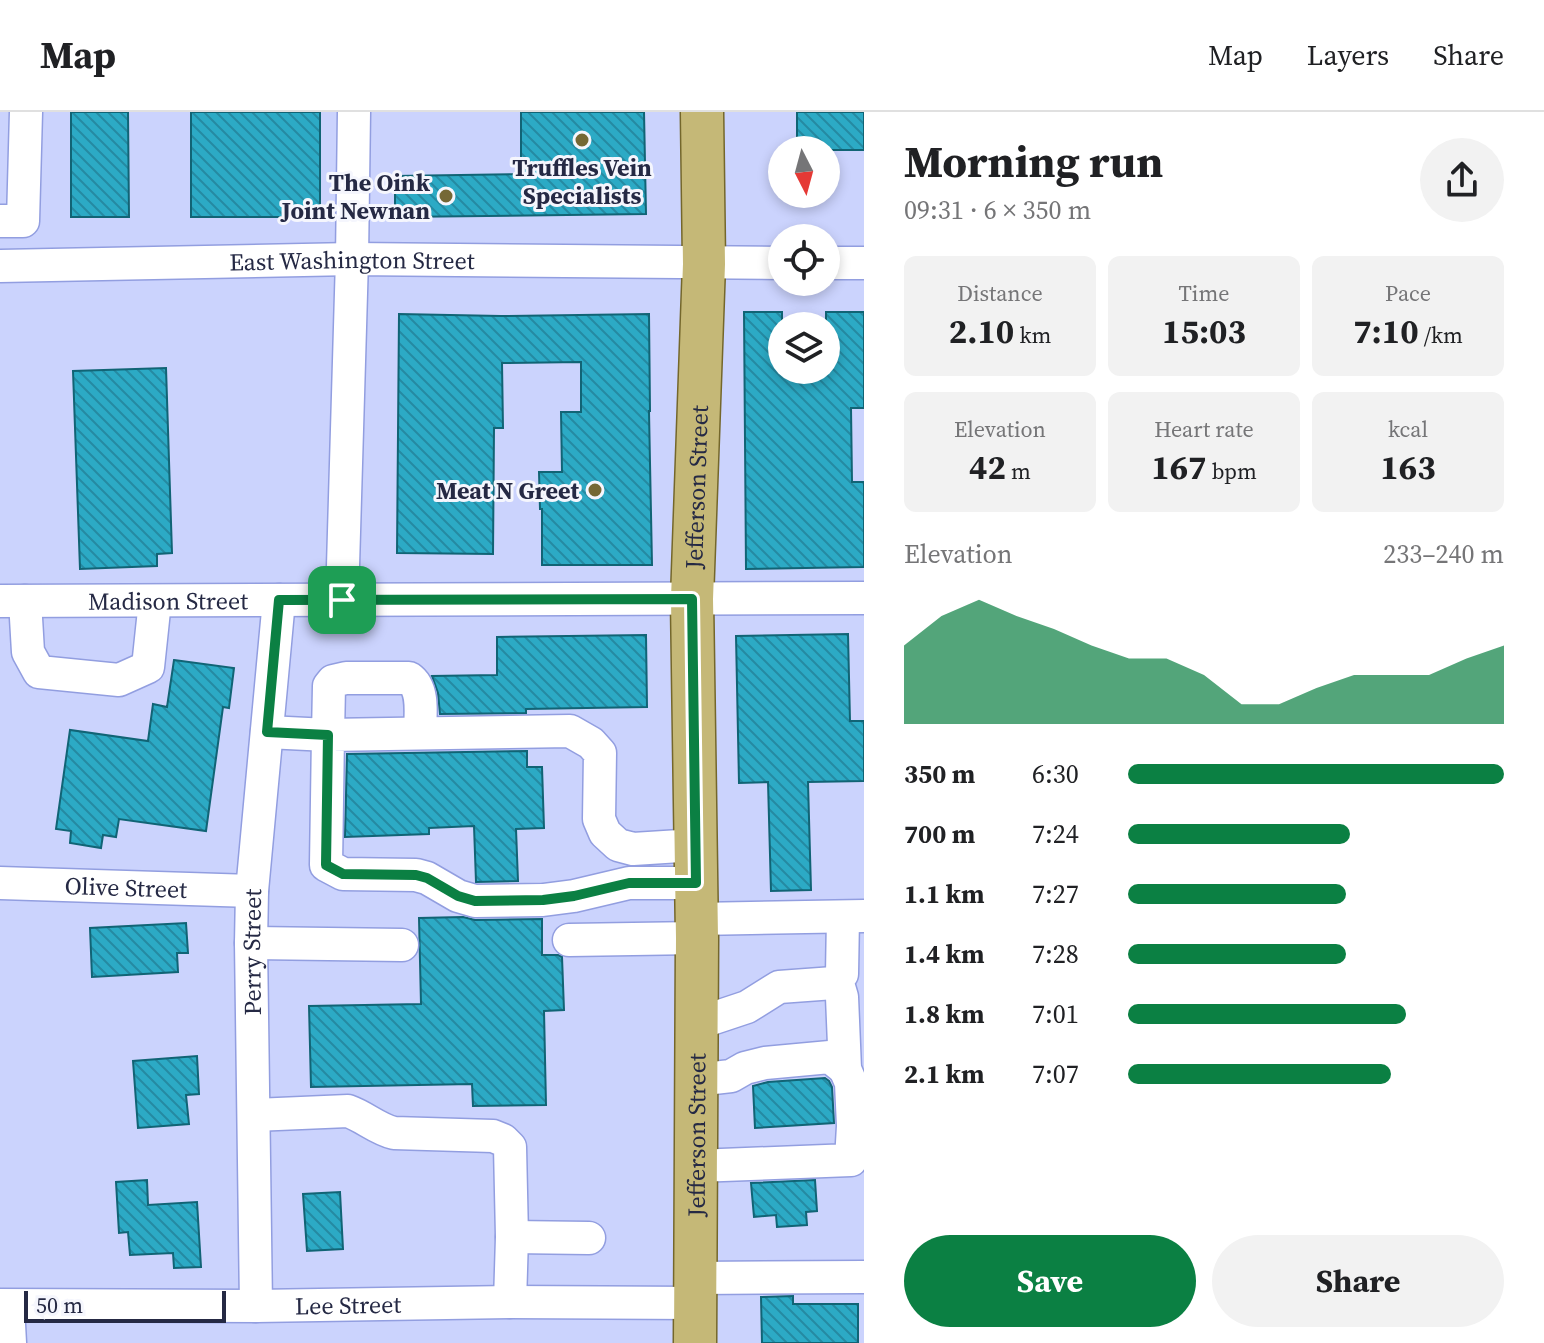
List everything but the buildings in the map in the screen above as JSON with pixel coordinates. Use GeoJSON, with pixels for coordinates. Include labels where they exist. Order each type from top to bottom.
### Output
{"type":"FeatureCollection","features":[{"type":"Feature","properties":{"kind":"main road","name":"Jefferson Street"},"geometry":{"type":"LineString","coordinates":[[696,1308],[692,599],[704,264],[702,112]]}},
{"type":"Feature","properties":{"kind":"street"},"geometry":{"type":"LineString","coordinates":[[0,221],[23,221],[26,112]]}},
{"type":"Feature","properties":{"kind":"street"},"geometry":{"type":"LineString","coordinates":[[342,600],[354,112]]}},
{"type":"Feature","properties":{"kind":"street","name":"East Washington Street"},"geometry":{"type":"LineString","coordinates":[[0,266],[352,259],[768,263]]}},
{"type":"Feature","properties":{"kind":"street"},"geometry":{"type":"LineString","coordinates":[[840,263],[864,263]]}},
{"type":"Feature","properties":{"kind":"street","name":"Madison Street"},"geometry":{"type":"LineString","coordinates":[[12,601],[864,598]]}},
{"type":"Feature","properties":{"kind":"street","name":"Perry Street"},"geometry":{"type":"LineString","coordinates":[[256,1306],[252,891],[279,600]]}},
{"type":"Feature","properties":{"kind":"street"},"geometry":{"type":"LineString","coordinates":[[12,601],[28,652],[39,672],[119,680],[148,667],[155,601]]}},
{"type":"Feature","properties":{"kind":"street"},"geometry":{"type":"LineString","coordinates":[[420,733],[419,692],[415,682],[409,678],[346,678],[333,681],[329,686],[326,865],[343,874],[416,875],[475,901],[543,900],[629,883],[696,896],[854,917],[842,974],[834,983],[779,987],[747,1007],[696,1024]]}},
{"type":"Feature","properties":{"kind":"street"},"geometry":{"type":"LineString","coordinates":[[267,732],[328,735],[570,731],[591,743],[600,753],[599,819],[605,833],[618,845],[633,849],[696,896]]}},
{"type":"Feature","properties":{"kind":"street","name":"Olive Street"},"geometry":{"type":"LineString","coordinates":[[0,883],[252,891]]}},
{"type":"Feature","properties":{"kind":"street"},"geometry":{"type":"LineString","coordinates":[[569,940],[696,896]]}},
{"type":"Feature","properties":{"kind":"street"},"geometry":{"type":"LineString","coordinates":[[251,943],[402,945]]}},
{"type":"Feature","properties":{"kind":"street"},"geometry":{"type":"LineString","coordinates":[[696,1166],[851,1160],[851,1083],[845,1069],[842,997],[837,980]]}},
{"type":"Feature","properties":{"kind":"street"},"geometry":{"type":"LineString","coordinates":[[696,1080],[731,1076],[745,1068],[765,1063],[830,1057],[845,1069]]}},
{"type":"Feature","properties":{"kind":"street"},"geometry":{"type":"LineString","coordinates":[[254,1115],[348,1111],[384,1131],[394,1133],[493,1136],[503,1140],[510,1147],[510,1302]]}},
{"type":"Feature","properties":{"kind":"street"},"geometry":{"type":"LineString","coordinates":[[512,1237],[589,1238]]}},
{"type":"Feature","properties":{"kind":"street","name":"Lee Street"},"geometry":{"type":"LineString","coordinates":[[4,1306],[510,1302],[696,1308],[864,1277]]}},
{"type":"Feature","properties":{"kind":"street"},"geometry":{"type":"LineString","coordinates":[[4,1306],[10,1343]]}},
{"type":"Feature","properties":{"kind":"place","name":"Truffles Vein Specialists"},"geometry":{"type":"Point","coordinates":[582,140]}},
{"type":"Feature","properties":{"kind":"place","name":"The Oink Joint Newnan"},"geometry":{"type":"Point","coordinates":[446,196]}},
{"type":"Feature","properties":{"kind":"place","name":"Meat N Greet"},"geometry":{"type":"Point","coordinates":[595,490]}},
{"type":"Feature","properties":{"kind":"route"},"geometry":{"type":"LineString","coordinates":[[692,599],[696,883],[629,883],[543,900],[475,901],[416,875],[343,874],[326,865],[328,735],[267,732],[279,600],[342,600],[692,599]]}}]}
